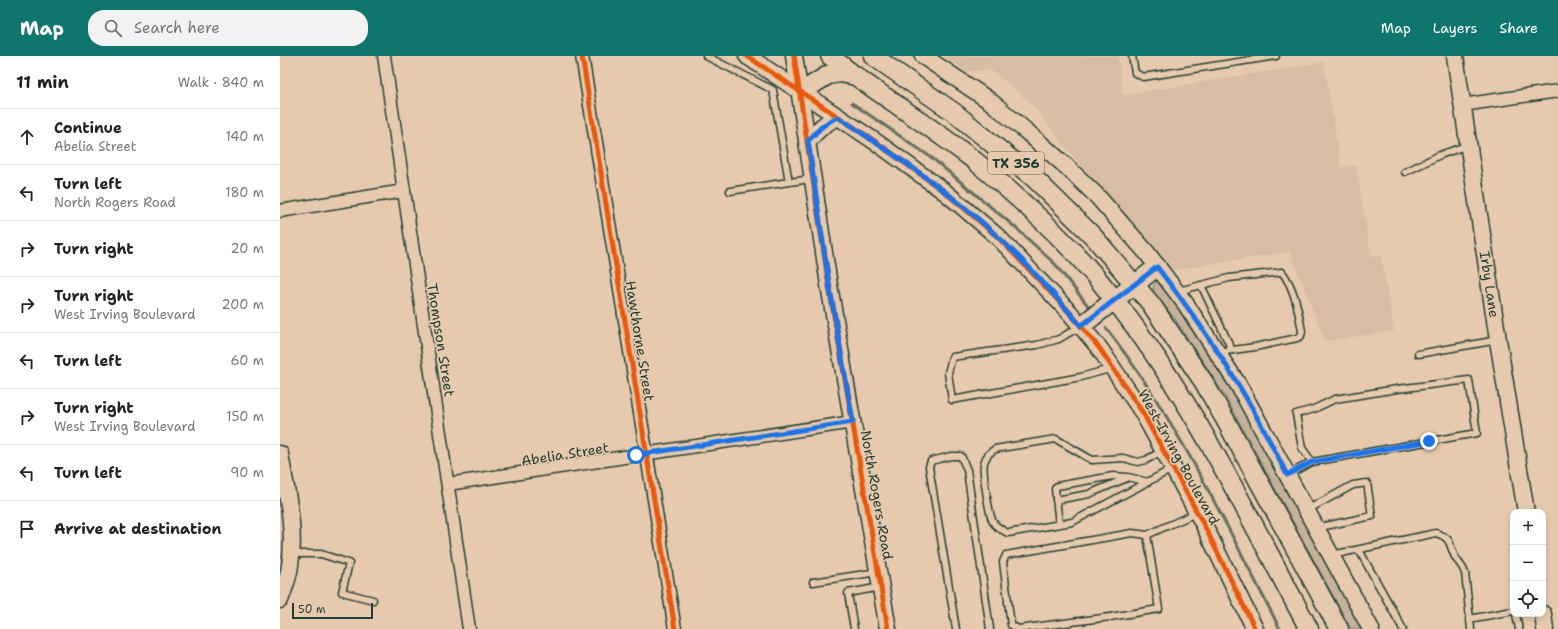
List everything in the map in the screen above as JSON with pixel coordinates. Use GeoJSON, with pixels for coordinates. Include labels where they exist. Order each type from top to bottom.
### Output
{"type":"FeatureCollection","features":[{"type":"Feature","properties":{"kind":"main road","name":"TX 356"},"geometry":{"type":"LineString","coordinates":[[830,56],[974,161],[1020,201],[1065,244],[1114,300],[1159,361],[1195,417],[1308,629]]}},
{"type":"Feature","properties":{"kind":"main road","name":"TX 356"},"geometry":{"type":"LineString","coordinates":[[873,56],[955,113],[1035,179],[1093,236],[1135,284],[1151,304],[1202,381],[1226,421],[1339,629]]}},
{"type":"Feature","properties":{"kind":"main road"},"geometry":{"type":"LineString","coordinates":[[801,92],[828,75],[840,73],[856,76]]}},
{"type":"Feature","properties":{"kind":"main road"},"geometry":{"type":"LineString","coordinates":[[1081,326],[1157,267]]}},
{"type":"Feature","properties":{"kind":"street","name":"Thompson Street"},"geometry":{"type":"LineString","coordinates":[[384,56],[469,629]]}},
{"type":"Feature","properties":{"kind":"street","name":"Hawthorne Street"},"geometry":{"type":"LineString","coordinates":[[582,56],[675,629]]}},
{"type":"Feature","properties":{"kind":"street","name":"West Irving Boulevard"},"geometry":{"type":"LineString","coordinates":[[747,56],[776,84],[801,92],[876,142],[945,192],[998,237],[1081,326],[1113,368],[1143,413],[1197,512],[1255,629]]}},
{"type":"Feature","properties":{"kind":"street","name":"North Rogers Road"},"geometry":{"type":"LineString","coordinates":[[794,56],[801,92],[829,284],[888,629]]}},
{"type":"Feature","properties":{"kind":"street"},"geometry":{"type":"LineString","coordinates":[[923,56],[990,100],[1097,196],[1225,351],[1287,475],[1371,629]]}},
{"type":"Feature","properties":{"kind":"street","name":"Irby Lane"},"geometry":{"type":"LineString","coordinates":[[1455,56],[1526,509]]}},
{"type":"Feature","properties":{"kind":"street"},"geometry":{"type":"LineString","coordinates":[[1462,105],[1558,91]]}},
{"type":"Feature","properties":{"kind":"street"},"geometry":{"type":"LineString","coordinates":[[808,141],[819,128],[831,119],[838,117]]}},
{"type":"Feature","properties":{"kind":"street"},"geometry":{"type":"LineString","coordinates":[[280,211],[404,191]]}},
{"type":"Feature","properties":{"kind":"street","name":"Abelia Street"},"geometry":{"type":"LineString","coordinates":[[448,484],[853,422]]}},
{"type":"Feature","properties":{"kind":"street"},"geometry":{"type":"LineString","coordinates":[[280,454],[292,536],[287,582],[280,600]]}},
{"type":"Feature","properties":{"kind":"street"},"geometry":{"type":"LineString","coordinates":[[1543,617],[1545,629]]}},
{"type":"Feature","properties":{"kind":"lane"},"geometry":{"type":"LineString","coordinates":[[706,56],[776,84],[789,182]]}},
{"type":"Feature","properties":{"kind":"lane"},"geometry":{"type":"LineString","coordinates":[[1132,56],[1135,73],[1143,77],[1276,56]]}},
{"type":"Feature","properties":{"kind":"lane"},"geometry":{"type":"LineString","coordinates":[[1405,172],[1440,155],[1468,145]]}},
{"type":"Feature","properties":{"kind":"lane"},"geometry":{"type":"LineString","coordinates":[[730,190],[814,179]]}},
{"type":"Feature","properties":{"kind":"lane"},"geometry":{"type":"LineString","coordinates":[[1176,291],[1230,278],[1282,272],[1295,297],[1302,331],[1301,336],[1256,347],[1225,351],[1201,285]]}},
{"type":"Feature","properties":{"kind":"lane"},"geometry":{"type":"LineString","coordinates":[[1081,326],[1059,339],[1036,345],[952,357],[948,373],[952,400],[1081,377],[1113,368]]}},
{"type":"Feature","properties":{"kind":"lane"},"geometry":{"type":"LineString","coordinates":[[1418,354],[1498,340]]}},
{"type":"Feature","properties":{"kind":"lane"},"geometry":{"type":"LineString","coordinates":[[1287,475],[1312,462],[1477,433],[1469,380],[1397,389],[1335,400],[1314,409],[1296,414],[1302,448],[1312,462]]}},
{"type":"Feature","properties":{"kind":"lane"},"geometry":{"type":"LineString","coordinates":[[1164,450],[1146,460],[1138,462],[1123,458],[1092,460],[1056,439],[995,449],[988,454],[983,465],[984,479],[993,521],[999,529],[1008,533],[1072,522],[1174,468]]}},
{"type":"Feature","properties":{"kind":"lane"},"geometry":{"type":"LineString","coordinates":[[956,629],[929,467],[931,461],[951,456],[961,456],[968,470],[990,629]]}},
{"type":"Feature","properties":{"kind":"lane"},"geometry":{"type":"LineString","coordinates":[[1059,524],[1055,489],[1060,484],[1113,476],[1128,477],[1148,482]]}},
{"type":"Feature","properties":{"kind":"lane"},"geometry":{"type":"LineString","coordinates":[[1056,500],[1089,494],[1128,477]]}},
{"type":"Feature","properties":{"kind":"lane"},"geometry":{"type":"LineString","coordinates":[[1307,510],[1353,485],[1367,483],[1372,516],[1316,528]]}},
{"type":"Feature","properties":{"kind":"lane"},"geometry":{"type":"LineString","coordinates":[[1147,535],[1159,609],[1018,629],[1011,625],[1003,562],[1006,554],[1132,533],[1147,535],[1197,512]]}},
{"type":"Feature","properties":{"kind":"lane"},"geometry":{"type":"LineString","coordinates":[[1332,555],[1436,533],[1446,537],[1452,545],[1455,558],[1462,565],[1465,573],[1471,629]]}},
{"type":"Feature","properties":{"kind":"lane"},"geometry":{"type":"LineString","coordinates":[[1359,550],[1403,629]]}},
{"type":"Feature","properties":{"kind":"lane"},"geometry":{"type":"LineString","coordinates":[[291,554],[321,554],[348,563],[342,592],[373,600]]}},
{"type":"Feature","properties":{"kind":"lane"},"geometry":{"type":"LineString","coordinates":[[813,582],[879,580]]}},
{"type":"Feature","properties":{"kind":"lane"},"geometry":{"type":"LineString","coordinates":[[854,629],[848,593],[879,580]]}},
{"type":"Feature","properties":{"kind":"lane"},"geometry":{"type":"LineString","coordinates":[[1469,619],[1510,612]]}},
{"type":"Feature","properties":{"kind":"lane"},"geometry":{"type":"LineString","coordinates":[[1517,617],[1519,629]]}},
{"type":"Feature","properties":{"kind":"shaded area"},"geometry":{"type":"Polygon","coordinates":[[[945,56],[1118,56],[1123,95],[1324,62],[1341,167],[1356,165],[1371,257],[1381,255],[1394,331],[1325,341],[1290,252],[1172,270],[1096,186],[1034,107],[1015,89],[989,69],[966,72],[945,56]]]}},
{"type":"Feature","properties":{"kind":"shaded area"},"geometry":{"type":"Polygon","coordinates":[[[1157,281],[1163,281],[1204,340],[1366,629],[1351,629],[1224,394],[1175,319],[1153,291],[1154,285],[1157,281]]]}},
{"type":"Feature","properties":{"kind":"waterway"},"geometry":{"type":"LineString","coordinates":[[852,103],[932,158],[1016,228],[1055,264],[1089,307]]}},
{"type":"Feature","properties":{"kind":"waterway"},"geometry":{"type":"LineString","coordinates":[[1106,328],[1156,399],[1200,474],[1280,629]]}},
{"type":"Feature","properties":{"kind":"cycle path"},"geometry":{"type":"LineString","coordinates":[[582,56],[675,629]]}},
{"type":"Feature","properties":{"kind":"cycle path"},"geometry":{"type":"LineString","coordinates":[[747,56],[876,142],[945,192],[998,237],[1071,314],[1100,349],[1143,413],[1204,525],[1255,629]]}},
{"type":"Feature","properties":{"kind":"cycle path"},"geometry":{"type":"LineString","coordinates":[[794,56],[829,285],[888,629]]}},
{"type":"Feature","properties":{"kind":"route"},"geometry":{"type":"LineString","coordinates":[[636,455],[853,422],[829,284],[808,141],[819,128],[831,119],[838,117],[876,142],[945,192],[972,214],[1022,261],[1081,326],[1157,267],[1185,303],[1226,365],[1252,407],[1287,475],[1312,462],[1429,441]]}}]}
